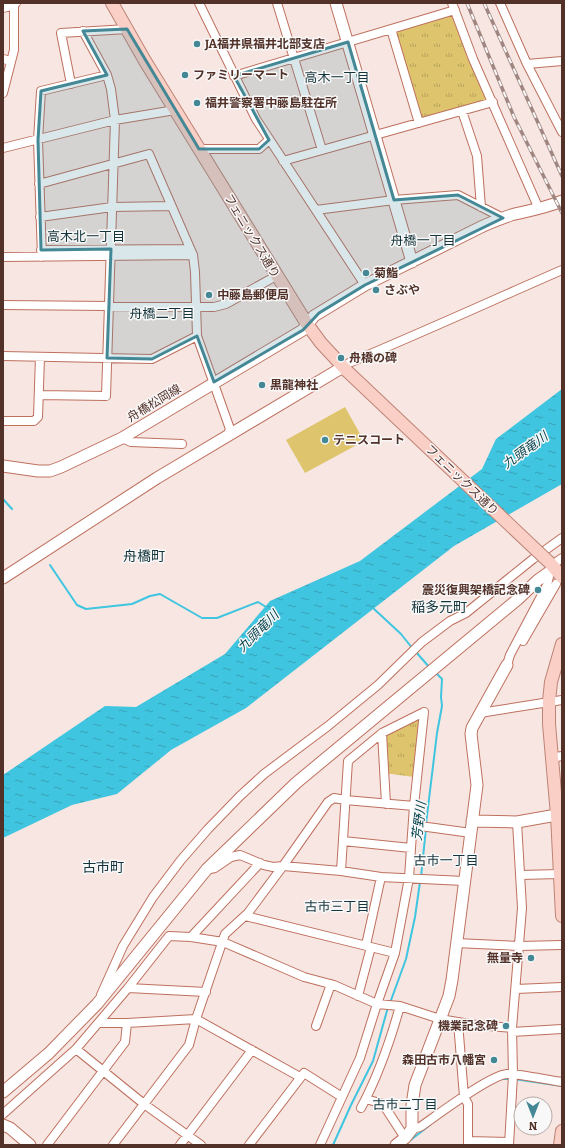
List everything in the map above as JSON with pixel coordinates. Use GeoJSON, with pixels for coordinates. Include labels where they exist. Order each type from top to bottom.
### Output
{"type":"FeatureCollection","features":[{"type":"Feature","properties":{"kind":"main road","name":"フェニックス通り"},"geometry":{"type":"LineString","coordinates":[[112,3],[175,110],[307,324],[345,369],[557,567]]}},
{"type":"Feature","properties":{"kind":"main road"},"geometry":{"type":"LineString","coordinates":[[562,644],[551,682],[549,702],[549,724],[557,757],[562,916]]}},
{"type":"Feature","properties":{"kind":"main road"},"geometry":{"type":"LineString","coordinates":[[560,1145],[562,1132]]}},
{"type":"Feature","properties":{"kind":"street"},"geometry":{"type":"LineString","coordinates":[[3,8],[15,3],[14,50],[7,60],[3,93]]}},
{"type":"Feature","properties":{"kind":"street"},"geometry":{"type":"LineString","coordinates":[[199,3],[256,119],[366,285]]}},
{"type":"Feature","properties":{"kind":"street"},"geometry":{"type":"LineString","coordinates":[[277,3],[322,150]]}},
{"type":"Feature","properties":{"kind":"street"},"geometry":{"type":"LineString","coordinates":[[336,3],[412,262]]}},
{"type":"Feature","properties":{"kind":"street"},"geometry":{"type":"LineString","coordinates":[[500,3],[527,64],[562,132]]}},
{"type":"Feature","properties":{"kind":"street"},"geometry":{"type":"LineString","coordinates":[[234,76],[391,29],[453,6],[492,102],[539,209]]}},
{"type":"Feature","properties":{"kind":"street"},"geometry":{"type":"LineString","coordinates":[[71,84],[60,33],[126,29]]}},
{"type":"Feature","properties":{"kind":"street"},"geometry":{"type":"LineString","coordinates":[[391,29],[419,123]]}},
{"type":"Feature","properties":{"kind":"street"},"geometry":{"type":"LineString","coordinates":[[39,395],[106,396],[115,120],[111,89],[107,75],[83,31]]}},
{"type":"Feature","properties":{"kind":"street"},"geometry":{"type":"LineString","coordinates":[[527,64],[562,61]]}},
{"type":"Feature","properties":{"kind":"street"},"geometry":{"type":"LineString","coordinates":[[42,253],[38,140],[41,91],[107,75]]}},
{"type":"Feature","properties":{"kind":"street"},"geometry":{"type":"LineString","coordinates":[[283,161],[492,102]]}},
{"type":"Feature","properties":{"kind":"street"},"geometry":{"type":"LineString","coordinates":[[3,148],[115,120],[175,110]]}},
{"type":"Feature","properties":{"kind":"street"},"geometry":{"type":"LineString","coordinates":[[462,111],[476,156],[481,207]]}},
{"type":"Feature","properties":{"kind":"street"},"geometry":{"type":"LineString","coordinates":[[199,149],[259,149],[269,140]]}},
{"type":"Feature","properties":{"kind":"street"},"geometry":{"type":"LineString","coordinates":[[39,184],[148,154],[191,252],[195,272],[197,336],[230,429],[227,437]]}},
{"type":"Feature","properties":{"kind":"street"},"geometry":{"type":"LineString","coordinates":[[316,210],[394,200],[458,195],[502,218]]}},
{"type":"Feature","properties":{"kind":"street","name":"舟橋松岡線"},"geometry":{"type":"LineString","coordinates":[[3,466],[38,471],[50,471],[68,464],[122,438],[303,330],[319,313],[366,285],[502,218],[539,209],[562,201]]}},
{"type":"Feature","properties":{"kind":"street"},"geometry":{"type":"LineString","coordinates":[[40,217],[112,207],[171,206]]}},
{"type":"Feature","properties":{"kind":"street"},"geometry":{"type":"LineString","coordinates":[[3,257],[42,253],[191,252]]}},
{"type":"Feature","properties":{"kind":"street"},"geometry":{"type":"LineString","coordinates":[[3,578],[157,478],[345,369],[349,363],[454,319],[562,270]]}},
{"type":"Feature","properties":{"kind":"street"},"geometry":{"type":"LineString","coordinates":[[3,305],[214,307],[226,304],[276,276]]}},
{"type":"Feature","properties":{"kind":"street"},"geometry":{"type":"LineString","coordinates":[[3,356],[152,359],[197,336]]}},
{"type":"Feature","properties":{"kind":"street"},"geometry":{"type":"LineString","coordinates":[[3,421],[34,421],[38,417],[40,357]]}},
{"type":"Feature","properties":{"kind":"street"},"geometry":{"type":"LineString","coordinates":[[122,438],[131,442],[182,444]]}},
{"type":"Feature","properties":{"kind":"street"},"geometry":{"type":"LineString","coordinates":[[97,1004],[123,946],[153,897],[181,860],[208,829],[264,774],[328,726],[378,685],[422,642],[450,621],[466,613],[533,559],[562,538]]}},
{"type":"Feature","properties":{"kind":"street"},"geometry":{"type":"LineString","coordinates":[[3,1092],[49,1053],[97,1004],[207,869],[296,783],[518,599],[538,580],[557,567]]}},
{"type":"Feature","properties":{"kind":"street"},"geometry":{"type":"LineString","coordinates":[[408,1133],[415,1085],[449,996],[452,980],[477,785],[471,734],[472,728],[507,665],[510,655],[557,567]]}},
{"type":"Feature","properties":{"kind":"street"},"geometry":{"type":"LineString","coordinates":[[507,665],[515,657],[557,567]]}},
{"type":"Feature","properties":{"kind":"street"},"geometry":{"type":"LineString","coordinates":[[480,713],[562,700]]}},
{"type":"Feature","properties":{"kind":"street"},"geometry":{"type":"LineString","coordinates":[[320,1145],[360,1058],[395,953],[409,878],[414,806],[424,712],[382,733],[348,762],[341,871]]}},
{"type":"Feature","properties":{"kind":"street"},"geometry":{"type":"LineString","coordinates":[[382,733],[386,804]]}},
{"type":"Feature","properties":{"kind":"street"},"geometry":{"type":"LineString","coordinates":[[113,1145],[189,1045],[196,1019],[225,934],[245,916],[283,866],[328,802],[334,798],[414,806]]}},
{"type":"Feature","properties":{"kind":"street"},"geometry":{"type":"LineString","coordinates":[[472,821],[517,822],[559,814]]}},
{"type":"Feature","properties":{"kind":"street"},"geometry":{"type":"LineString","coordinates":[[458,1022],[464,1097],[468,1104],[468,1143],[509,1144],[513,1075],[512,1030],[522,908],[517,822]]}},
{"type":"Feature","properties":{"kind":"street"},"geometry":{"type":"LineString","coordinates":[[413,825],[471,833]]}},
{"type":"Feature","properties":{"kind":"street"},"geometry":{"type":"LineString","coordinates":[[343,841],[411,848]]}},
{"type":"Feature","properties":{"kind":"street"},"geometry":{"type":"LineString","coordinates":[[207,869],[215,868],[235,855],[240,854],[273,867],[283,866],[381,876],[464,881]]}},
{"type":"Feature","properties":{"kind":"street"},"geometry":{"type":"LineString","coordinates":[[192,937],[260,863]]}},
{"type":"Feature","properties":{"kind":"street"},"geometry":{"type":"LineString","coordinates":[[520,875],[560,874]]}},
{"type":"Feature","properties":{"kind":"street"},"geometry":{"type":"LineString","coordinates":[[358,996],[381,876]]}},
{"type":"Feature","properties":{"kind":"street"},"geometry":{"type":"LineString","coordinates":[[245,916],[395,953]]}},
{"type":"Feature","properties":{"kind":"street"},"geometry":{"type":"LineString","coordinates":[[3,1114],[76,1049],[100,1023],[169,936],[192,937],[223,942],[304,977],[331,984],[377,1004],[400,1006],[440,1019],[512,1030],[562,1029]]}},
{"type":"Feature","properties":{"kind":"street"},"geometry":{"type":"LineString","coordinates":[[456,944],[519,946],[562,945]]}},
{"type":"Feature","properties":{"kind":"street"},"geometry":{"type":"LineString","coordinates":[[316,1026],[331,984]]}},
{"type":"Feature","properties":{"kind":"street"},"geometry":{"type":"LineString","coordinates":[[516,989],[562,987]]}},
{"type":"Feature","properties":{"kind":"street"},"geometry":{"type":"LineString","coordinates":[[128,988],[206,992]]}},
{"type":"Feature","properties":{"kind":"street"},"geometry":{"type":"LineString","coordinates":[[361,1108],[376,1078],[400,1006]]}},
{"type":"Feature","properties":{"kind":"street"},"geometry":{"type":"LineString","coordinates":[[100,1023],[196,1019],[300,1077]]}},
{"type":"Feature","properties":{"kind":"street"},"geometry":{"type":"LineString","coordinates":[[47,1145],[125,1042],[127,1023]]}},
{"type":"Feature","properties":{"kind":"street"},"geometry":{"type":"LineString","coordinates":[[76,1049],[144,1104],[201,1145]]}},
{"type":"Feature","properties":{"kind":"street"},"geometry":{"type":"LineString","coordinates":[[180,1145],[252,1050]]}},
{"type":"Feature","properties":{"kind":"street"},"geometry":{"type":"LineString","coordinates":[[249,1145],[304,1073],[342,1097]]}},
{"type":"Feature","properties":{"kind":"street"},"geometry":{"type":"LineString","coordinates":[[396,1145],[408,1133],[420,1127],[496,1077],[513,1075],[562,1082]]}},
{"type":"Feature","properties":{"kind":"street"},"geometry":{"type":"LineString","coordinates":[[366,1098],[383,1104],[408,1133]]}},
{"type":"Feature","properties":{"kind":"street"},"geometry":{"type":"LineString","coordinates":[[3,1125],[10,1128],[30,1145]]}},
{"type":"Feature","properties":{"kind":"highlighted area"},"geometry":{"type":"Polygon","coordinates":[[[127,29],[199,149],[259,149],[269,140],[234,76],[348,42],[394,200],[458,195],[503,218],[365,285],[319,313],[303,330],[214,382],[197,336],[152,359],[107,358],[111,249],[41,250],[38,140],[41,91],[107,75],[83,31],[127,29]]]}},
{"type":"Feature","properties":{"kind":"green space"},"geometry":{"type":"Polygon","coordinates":[[[455,10],[493,102],[418,120],[391,29],[455,10]]]}},
{"type":"Feature","properties":{"kind":"green space","name":"テニスコート"},"geometry":{"type":"Polygon","coordinates":[[[345,407],[364,441],[305,473],[286,440],[345,407]]]}},
{"type":"Feature","properties":{"kind":"green space"},"geometry":{"type":"Polygon","coordinates":[[[424,714],[414,777],[384,773],[382,733],[424,714]]]}},
{"type":"Feature","properties":{"kind":"water","name":"九頭竜川"},"geometry":{"type":"Polygon","coordinates":[[[562,389],[562,484],[454,546],[246,708],[171,750],[117,794],[72,805],[3,838],[3,775],[105,706],[136,707],[225,654],[270,601],[360,561],[482,469],[496,439],[562,389]]]}},
{"type":"Feature","properties":{"kind":"waterway"},"geometry":{"type":"LineString","coordinates":[[3,499],[12,509]]}},
{"type":"Feature","properties":{"kind":"waterway","name":"九頭竜川"},"geometry":{"type":"LineString","coordinates":[[50,565],[77,605],[86,609],[132,604],[150,596],[160,594],[202,618],[217,618],[258,602],[266,607]]}},
{"type":"Feature","properties":{"kind":"waterway","name":"芳野川"},"geometry":{"type":"LineString","coordinates":[[373,608],[401,634],[413,649]]}},
{"type":"Feature","properties":{"kind":"waterway","name":"芳野川"},"geometry":{"type":"LineString","coordinates":[[416,652],[430,668]]}},
{"type":"Feature","properties":{"kind":"waterway","name":"芳野川"},"geometry":{"type":"LineString","coordinates":[[426,824],[437,733],[442,706],[442,679],[435,672]]}},
{"type":"Feature","properties":{"kind":"waterway","name":"芳野川"},"geometry":{"type":"LineString","coordinates":[[421,877],[426,828]]}},
{"type":"Feature","properties":{"kind":"waterway","name":"芳野川"},"geometry":{"type":"LineString","coordinates":[[390,1003],[406,959],[415,917],[420,882]]}},
{"type":"Feature","properties":{"kind":"waterway","name":"芳野川"},"geometry":{"type":"LineString","coordinates":[[333,1145],[373,1061],[388,1007]]}},
{"type":"Feature","properties":{"kind":"waterway"},"geometry":{"type":"LineString","coordinates":[[500,1079],[510,1079]]}},
{"type":"Feature","properties":{"kind":"waterway"},"geometry":{"type":"LineString","coordinates":[[514,1079],[562,1086]]}},
{"type":"Feature","properties":{"kind":"waterway"},"geometry":{"type":"LineString","coordinates":[[408,1142],[430,1125]]}},
{"type":"Feature","properties":{"kind":"railway"},"geometry":{"type":"LineString","coordinates":[[467,3],[514,117],[562,213]]}},
{"type":"Feature","properties":{"kind":"railway"},"geometry":{"type":"LineString","coordinates":[[484,3],[562,176]]}},
{"type":"Feature","properties":{"kind":"place","name":"JA福井県福井北部支店"},"geometry":{"type":"Point","coordinates":[197,44]}},
{"type":"Feature","properties":{"kind":"place","name":"ファミリーマート"},"geometry":{"type":"Point","coordinates":[185,75]}},
{"type":"Feature","properties":{"kind":"place","name":"福井警察署中藤島駐在所"},"geometry":{"type":"Point","coordinates":[197,103]}},
{"type":"Feature","properties":{"kind":"place","name":"菊鮨"},"geometry":{"type":"Point","coordinates":[366,273]}},
{"type":"Feature","properties":{"kind":"place","name":"さぶや"},"geometry":{"type":"Point","coordinates":[376,290]}},
{"type":"Feature","properties":{"kind":"place","name":"中藤島郵便局"},"geometry":{"type":"Point","coordinates":[209,295]}},
{"type":"Feature","properties":{"kind":"place","name":"舟橋の碑"},"geometry":{"type":"Point","coordinates":[341,358]}},
{"type":"Feature","properties":{"kind":"place","name":"黒龍神社"},"geometry":{"type":"Point","coordinates":[262,385]}},
{"type":"Feature","properties":{"kind":"place","name":"テニスコート"},"geometry":{"type":"Point","coordinates":[325,440]}},
{"type":"Feature","properties":{"kind":"place","name":"震災復興架橋記念碑"},"geometry":{"type":"Point","coordinates":[538,590]}},
{"type":"Feature","properties":{"kind":"place","name":"無量寺"},"geometry":{"type":"Point","coordinates":[531,958]}},
{"type":"Feature","properties":{"kind":"place","name":"機業記念碑"},"geometry":{"type":"Point","coordinates":[506,1026]}},
{"type":"Feature","properties":{"kind":"place","name":"森田古市八幡宮"},"geometry":{"type":"Point","coordinates":[494,1060]}},
{"type":"Feature","properties":{"kind":"district","name":"高木一丁目"},"geometry":{"type":"Point","coordinates":[337,77]}},
{"type":"Feature","properties":{"kind":"district","name":"高木北一丁目"},"geometry":{"type":"Point","coordinates":[86,236]}},
{"type":"Feature","properties":{"kind":"district","name":"舟橋一丁目"},"geometry":{"type":"Point","coordinates":[423,240]}},
{"type":"Feature","properties":{"kind":"district","name":"舟橋二丁目"},"geometry":{"type":"Point","coordinates":[162,313]}},
{"type":"Feature","properties":{"kind":"district","name":"舟橋町"},"geometry":{"type":"Point","coordinates":[144,556]}},
{"type":"Feature","properties":{"kind":"district","name":"稲多元町"},"geometry":{"type":"Point","coordinates":[439,607]}},
{"type":"Feature","properties":{"kind":"district","name":"古市一丁目"},"geometry":{"type":"Point","coordinates":[446,860]}},
{"type":"Feature","properties":{"kind":"district","name":"古市町"},"geometry":{"type":"Point","coordinates":[103,867]}},
{"type":"Feature","properties":{"kind":"district","name":"古市三丁目"},"geometry":{"type":"Point","coordinates":[337,906]}},
{"type":"Feature","properties":{"kind":"district","name":"古市二丁目"},"geometry":{"type":"Point","coordinates":[405,1104]}}]}
